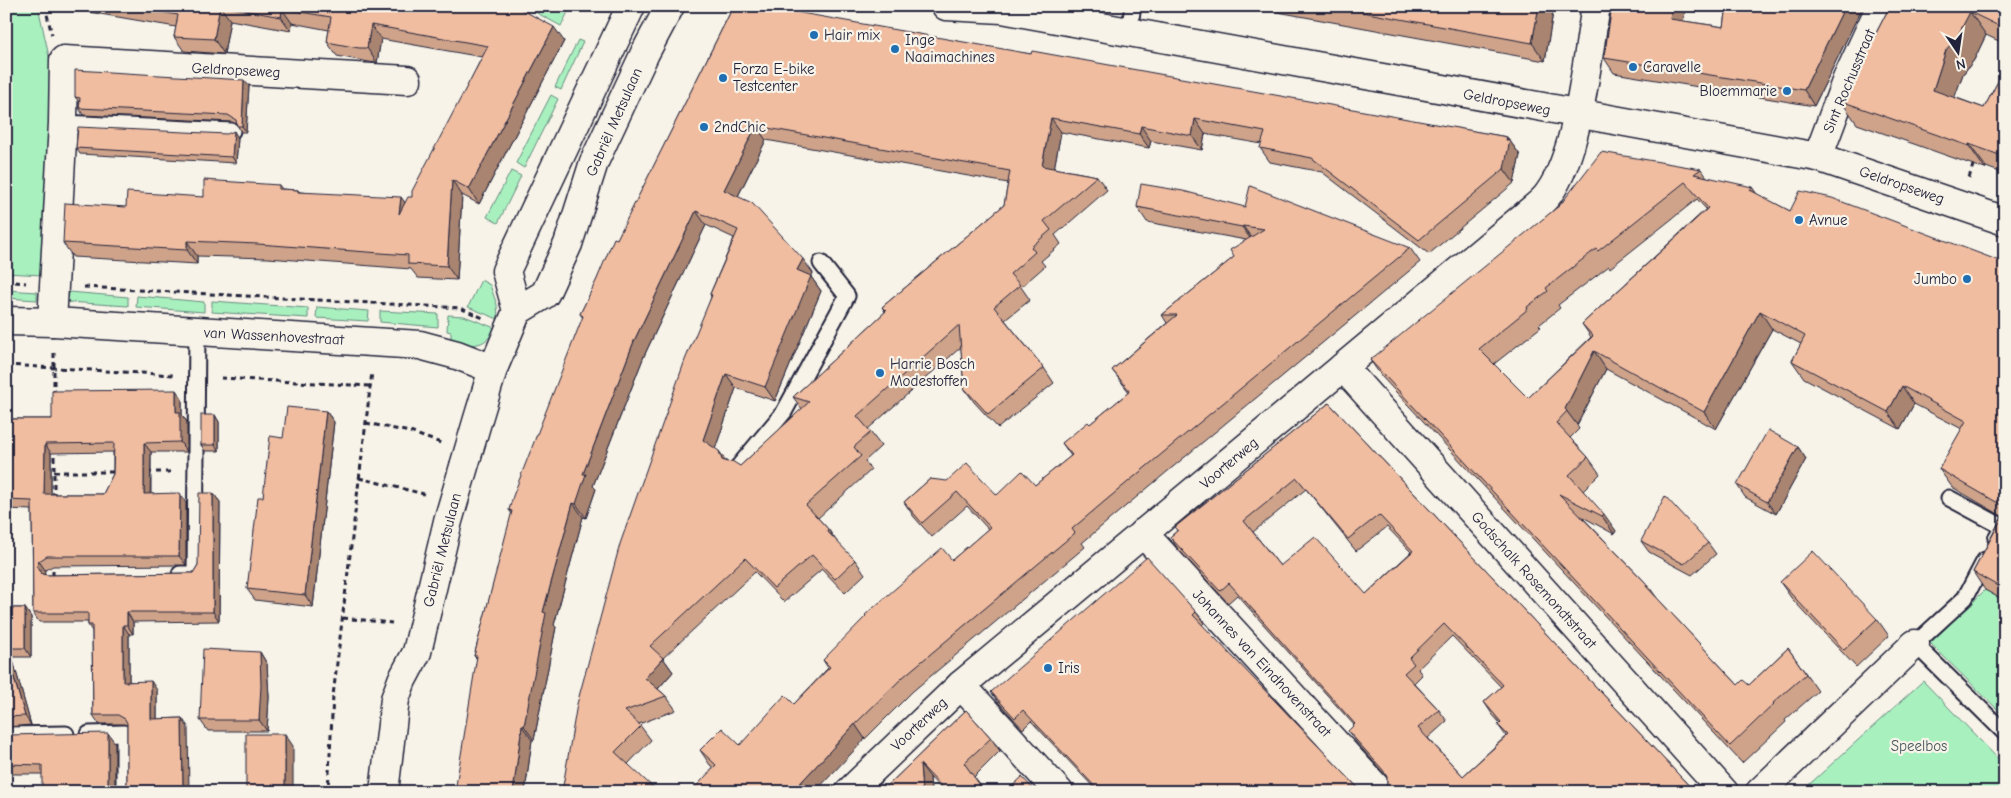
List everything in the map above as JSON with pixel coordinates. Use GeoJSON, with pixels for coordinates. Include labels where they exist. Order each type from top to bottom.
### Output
{"type":"FeatureCollection","features":[{"type":"Feature","properties":{"kind":"street"},"geometry":{"type":"LineString","coordinates":[[513,320],[506,271],[632,6]]}},
{"type":"Feature","properties":{"kind":"street","name":"Gabriël Metsulaan"},"geometry":{"type":"LineString","coordinates":[[384,792],[395,699],[402,680],[417,652],[453,503],[493,369],[513,320],[545,294],[568,244],[594,162],[645,53],[670,6]]}},
{"type":"Feature","properties":{"kind":"street","name":"Geldropseweg"},"geometry":{"type":"LineString","coordinates":[[946,6],[998,8],[1131,19],[1578,115],[1818,157],[2005,221]]}},
{"type":"Feature","properties":{"kind":"street","name":"Voorterweg"},"geometry":{"type":"LineString","coordinates":[[849,792],[961,685],[1549,194],[1563,168],[1578,115],[1596,6]]}},
{"type":"Feature","properties":{"kind":"street","name":"Sint Rochusstraat"},"geometry":{"type":"LineString","coordinates":[[1818,157],[1847,79],[1881,6]]}},
{"type":"Feature","properties":{"kind":"street","name":"Geldropseweg"},"geometry":{"type":"LineString","coordinates":[[64,123],[64,60],[407,80]]}},
{"type":"Feature","properties":{"kind":"street"},"geometry":{"type":"LineString","coordinates":[[53,322],[53,285],[64,123]]}},
{"type":"Feature","properties":{"kind":"street","name":"van Wassenhovestraat"},"geometry":{"type":"LineString","coordinates":[[6,321],[53,322],[420,345],[457,355],[493,369]]}},
{"type":"Feature","properties":{"kind":"street","name":"Godschalk Rosemondtstraat"},"geometry":{"type":"LineString","coordinates":[[1344,367],[1724,792]]}},
{"type":"Feature","properties":{"kind":"street","name":"Johannes van Eindhovenstraat"},"geometry":{"type":"LineString","coordinates":[[1143,533],[1380,792]]}},
{"type":"Feature","properties":{"kind":"street"},"geometry":{"type":"LineString","coordinates":[[1760,792],[1915,644]]}},
{"type":"Feature","properties":{"kind":"street"},"geometry":{"type":"LineString","coordinates":[[961,685],[1059,792]]}},
{"type":"Feature","properties":{"kind":"lane"},"geometry":{"type":"LineString","coordinates":[[64,123],[232,131]]}},
{"type":"Feature","properties":{"kind":"lane"},"geometry":{"type":"LineString","coordinates":[[738,467],[784,412],[847,296],[821,263]]}},
{"type":"Feature","properties":{"kind":"lane"},"geometry":{"type":"LineString","coordinates":[[166,574],[195,574],[198,331]]}},
{"type":"Feature","properties":{"kind":"lane"},"geometry":{"type":"LineString","coordinates":[[1949,498],[2004,528],[1965,598],[1915,644],[2005,733]]}},
{"type":"Feature","properties":{"kind":"lane"},"geometry":{"type":"LineString","coordinates":[[6,735],[124,733],[124,792]]}},
{"type":"Feature","properties":{"kind":"path"},"geometry":{"type":"LineString","coordinates":[[1961,205],[1977,156]]}},
{"type":"Feature","properties":{"kind":"path"},"geometry":{"type":"LineString","coordinates":[[6,281],[460,308],[513,320]]}},
{"type":"Feature","properties":{"kind":"path"},"geometry":{"type":"LineString","coordinates":[[53,322],[54,397]]}},
{"type":"Feature","properties":{"kind":"path"},"geometry":{"type":"LineString","coordinates":[[328,792],[333,696],[376,342]]}},
{"type":"Feature","properties":{"kind":"path"},"geometry":{"type":"LineString","coordinates":[[366,423],[410,432],[468,452]]}},
{"type":"Feature","properties":{"kind":"path"},"geometry":{"type":"LineString","coordinates":[[54,444],[54,500]]}},
{"type":"Feature","properties":{"kind":"path"},"geometry":{"type":"LineString","coordinates":[[54,472],[120,472]]}},
{"type":"Feature","properties":{"kind":"path"},"geometry":{"type":"LineString","coordinates":[[138,472],[195,472]]}},
{"type":"Feature","properties":{"kind":"path"},"geometry":{"type":"LineString","coordinates":[[359,478],[398,486],[453,503]]}},
{"type":"Feature","properties":{"kind":"path"},"geometry":{"type":"LineString","coordinates":[[53,575],[54,556]]}},
{"type":"Feature","properties":{"kind":"path"},"geometry":{"type":"LineString","coordinates":[[343,618],[424,627]]}},
{"type":"Feature","properties":{"kind":"path"},"geometry":{"type":"LineString","coordinates":[[2003,792],[2005,779]]}},
{"type":"Feature","properties":{"kind":"green space"},"geometry":{"type":"Polygon","coordinates":[[[6,6],[38,6],[53,75],[42,275],[6,273],[6,6]]]}},
{"type":"Feature","properties":{"kind":"green space"},"geometry":{"type":"Polygon","coordinates":[[[524,6],[571,6],[561,26],[524,6]]]}},
{"type":"Feature","properties":{"kind":"green space"},"geometry":{"type":"Polygon","coordinates":[[[578,40],[583,42],[561,90],[555,87],[578,40]]]}},
{"type":"Feature","properties":{"kind":"green space"},"geometry":{"type":"Polygon","coordinates":[[[551,95],[558,99],[524,168],[516,163],[551,95]]]}},
{"type":"Feature","properties":{"kind":"green space"},"geometry":{"type":"Polygon","coordinates":[[[511,171],[521,176],[498,223],[487,217],[511,171]]]}},
{"type":"Feature","properties":{"kind":"green space"},"geometry":{"type":"Polygon","coordinates":[[[481,280],[490,285],[497,305],[498,319],[468,307],[481,280]]]}},
{"type":"Feature","properties":{"kind":"green space"},"geometry":{"type":"Polygon","coordinates":[[[6,290],[37,292],[37,300],[6,298],[6,290]]]}},
{"type":"Feature","properties":{"kind":"green space"},"geometry":{"type":"Polygon","coordinates":[[[69,292],[128,297],[128,306],[68,302],[69,292]]]}},
{"type":"Feature","properties":{"kind":"green space"},"geometry":{"type":"Polygon","coordinates":[[[137,296],[204,302],[204,312],[136,307],[137,296]]]}},
{"type":"Feature","properties":{"kind":"green space"},"geometry":{"type":"Polygon","coordinates":[[[212,301],[308,308],[308,318],[212,312],[212,301]]]}},
{"type":"Feature","properties":{"kind":"green space"},"geometry":{"type":"Polygon","coordinates":[[[317,307],[369,311],[368,321],[316,318],[317,307]]]}},
{"type":"Feature","properties":{"kind":"green space"},"geometry":{"type":"Polygon","coordinates":[[[380,311],[438,314],[438,327],[380,322],[380,311]]]}},
{"type":"Feature","properties":{"kind":"green space"},"geometry":{"type":"Polygon","coordinates":[[[448,315],[464,316],[495,328],[487,340],[482,343],[470,345],[451,341],[451,332],[447,331],[448,315]]]}},
{"type":"Feature","properties":{"kind":"green space"},"geometry":{"type":"Polygon","coordinates":[[[1985,590],[2005,601],[2005,717],[1930,643],[1985,590]]]}},
{"type":"Feature","properties":{"kind":"green space","name":"Speelbos"},"geometry":{"type":"Polygon","coordinates":[[[1923,681],[2005,766],[2005,792],[1801,792],[1923,681]]]}},
{"type":"Feature","properties":{"kind":"building"},"geometry":{"type":"Polygon","coordinates":[[[127,6],[220,6],[214,39],[174,37],[178,15],[127,6]]]}},
{"type":"Feature","properties":{"kind":"building"},"geometry":{"type":"Polygon","coordinates":[[[222,6],[515,6],[554,27],[469,189],[452,180],[447,266],[408,264],[408,255],[258,244],[187,241],[187,250],[63,243],[65,203],[126,207],[127,192],[204,197],[204,180],[279,185],[279,189],[298,190],[298,192],[401,197],[399,214],[408,197],[412,197],[412,191],[488,46],[371,25],[367,48],[359,48],[327,42],[331,17],[282,9],[281,17],[222,6]]]}},
{"type":"Feature","properties":{"kind":"building"},"geometry":{"type":"Polygon","coordinates":[[[743,6],[762,6],[1031,54],[1032,51],[1507,137],[1506,140],[1510,140],[1504,169],[1419,240],[1312,158],[1260,148],[1265,132],[1195,119],[1192,136],[1141,126],[1139,134],[1051,118],[1042,166],[1097,176],[1044,221],[1051,230],[1031,247],[1035,252],[1010,274],[1020,285],[994,307],[1044,368],[988,414],[964,388],[959,325],[857,416],[871,432],[854,447],[861,456],[806,505],[828,529],[827,531],[855,560],[835,579],[812,555],[774,588],[745,558],[650,646],[663,658],[645,678],[666,696],[625,711],[641,726],[615,752],[658,792],[562,792],[577,704],[620,544],[685,360],[712,295],[710,294],[738,230],[696,211],[634,341],[583,474],[586,474],[576,504],[573,503],[543,612],[546,613],[524,726],[522,726],[513,792],[455,792],[477,656],[474,656],[512,511],[509,510],[513,496],[583,316],[580,314],[614,238],[617,239],[730,13],[743,6]],[[756,126],[724,190],[752,203],[803,259],[797,270],[811,276],[765,387],[726,374],[703,440],[719,451],[722,460],[732,461],[740,466],[809,402],[793,397],[886,311],[882,307],[1004,205],[1010,171],[756,126]]]}},
{"type":"Feature","properties":{"kind":"building"},"geometry":{"type":"Polygon","coordinates":[[[1329,6],[1539,6],[1532,43],[1329,6]]]}},
{"type":"Feature","properties":{"kind":"building"},"geometry":{"type":"Polygon","coordinates":[[[1612,6],[1672,6],[1670,19],[1724,27],[1727,6],[1845,6],[1804,90],[1604,58],[1612,6]]]}},
{"type":"Feature","properties":{"kind":"building"},"geometry":{"type":"Polygon","coordinates":[[[1890,6],[2005,6],[2005,29],[1970,12],[1957,37],[1946,50],[1933,90],[1984,108],[2005,68],[2005,157],[1841,101],[1890,6]]]}},
{"type":"Feature","properties":{"kind":"building"},"geometry":{"type":"Polygon","coordinates":[[[75,70],[244,80],[242,126],[237,126],[236,120],[228,115],[79,108],[80,98],[75,97],[75,70]]]}},
{"type":"Feature","properties":{"kind":"building"},"geometry":{"type":"Polygon","coordinates":[[[78,127],[227,134],[234,131],[232,157],[76,148],[78,127]]]}},
{"type":"Feature","properties":{"kind":"building"},"geometry":{"type":"Polygon","coordinates":[[[1601,152],[1701,169],[1694,174],[1752,187],[1750,190],[1790,211],[1800,191],[1832,198],[2005,263],[2005,507],[1939,469],[1966,421],[1902,386],[1888,412],[1792,361],[1805,336],[1760,311],[1704,412],[1594,351],[1565,409],[1567,411],[1556,423],[1588,457],[1569,475],[1604,514],[1602,516],[1559,494],[1647,584],[1646,586],[1738,685],[1743,680],[1749,685],[1788,648],[1806,674],[1773,703],[1730,746],[1370,360],[1560,205],[1601,152]],[[1685,182],[1598,251],[1596,249],[1546,288],[1548,291],[1479,349],[1528,398],[1593,336],[1582,324],[1708,208],[1685,182]]]}},
{"type":"Feature","properties":{"kind":"building"},"geometry":{"type":"Polygon","coordinates":[[[1141,184],[1183,191],[1245,207],[1250,186],[1410,248],[1105,501],[1072,529],[1075,533],[903,677],[855,724],[792,792],[691,792],[716,765],[700,750],[722,728],[740,745],[785,695],[794,704],[830,667],[823,660],[865,615],[942,548],[952,560],[990,527],[957,492],[922,523],[904,502],[930,479],[947,481],[967,463],[997,495],[1022,471],[1035,485],[1072,455],[1062,443],[1088,422],[1090,424],[1130,391],[1112,370],[1177,315],[1162,315],[1234,257],[1230,250],[1264,229],[1242,227],[1137,207],[1141,184]]]}},
{"type":"Feature","properties":{"kind":"building"},"geometry":{"type":"Polygon","coordinates":[[[176,390],[176,412],[180,412],[180,442],[144,443],[144,494],[180,493],[179,556],[47,556],[39,561],[37,566],[42,574],[193,573],[198,565],[199,493],[213,493],[213,612],[127,612],[127,625],[123,625],[123,682],[151,681],[151,719],[182,718],[183,792],[119,792],[123,791],[127,783],[127,723],[125,719],[118,715],[93,715],[92,625],[88,625],[88,613],[33,613],[32,501],[6,500],[6,419],[52,419],[52,391],[176,390]],[[114,443],[45,444],[44,494],[103,494],[113,474],[114,443]]]}},
{"type":"Feature","properties":{"kind":"building"},"geometry":{"type":"Polygon","coordinates":[[[1329,403],[1693,790],[1691,792],[1382,792],[1387,785],[1387,777],[1348,731],[1355,724],[1229,583],[1220,591],[1170,537],[1178,530],[1175,527],[1329,403]],[[1297,478],[1244,521],[1280,566],[1315,537],[1366,594],[1413,551],[1379,515],[1348,539],[1297,478]],[[1444,624],[1409,658],[1414,664],[1404,673],[1439,710],[1418,728],[1463,776],[1508,735],[1498,725],[1501,722],[1484,702],[1503,685],[1444,624]]]}},
{"type":"Feature","properties":{"kind":"building"},"geometry":{"type":"Polygon","coordinates":[[[287,407],[326,411],[305,595],[247,589],[258,497],[263,497],[270,436],[283,438],[287,407]]]}},
{"type":"Feature","properties":{"kind":"building"},"geometry":{"type":"Polygon","coordinates":[[[201,415],[215,415],[215,445],[201,445],[201,415]]]}},
{"type":"Feature","properties":{"kind":"building"},"geometry":{"type":"Polygon","coordinates":[[[1768,430],[1798,447],[1767,502],[1737,485],[1768,430]]]}},
{"type":"Feature","properties":{"kind":"building"},"geometry":{"type":"Polygon","coordinates":[[[1665,496],[1708,543],[1684,564],[1641,541],[1665,496]]]}},
{"type":"Feature","properties":{"kind":"building"},"geometry":{"type":"Polygon","coordinates":[[[2005,512],[2005,590],[1973,572],[2005,512]]]}},
{"type":"Feature","properties":{"kind":"building"},"geometry":{"type":"Polygon","coordinates":[[[1813,551],[1877,619],[1844,650],[1780,582],[1813,551]]]}},
{"type":"Feature","properties":{"kind":"building"},"geometry":{"type":"Polygon","coordinates":[[[1147,557],[1196,612],[1193,615],[1362,792],[1100,792],[1023,710],[1015,718],[991,692],[1147,557]]]}},
{"type":"Feature","properties":{"kind":"building"},"geometry":{"type":"Polygon","coordinates":[[[6,608],[25,608],[25,648],[6,648],[6,608]]]}},
{"type":"Feature","properties":{"kind":"building"},"geometry":{"type":"Polygon","coordinates":[[[203,649],[260,652],[259,720],[200,720],[203,649]]]}},
{"type":"Feature","properties":{"kind":"building"},"geometry":{"type":"Polygon","coordinates":[[[6,651],[25,716],[6,717],[6,651]]]}},
{"type":"Feature","properties":{"kind":"building"},"geometry":{"type":"Polygon","coordinates":[[[966,710],[991,738],[964,763],[985,792],[947,792],[920,764],[922,792],[881,792],[966,710]]]}},
{"type":"Feature","properties":{"kind":"building"},"geometry":{"type":"Polygon","coordinates":[[[108,733],[108,783],[112,791],[117,792],[42,792],[42,765],[6,764],[6,735],[108,733]]]}},
{"type":"Feature","properties":{"kind":"building"},"geometry":{"type":"Polygon","coordinates":[[[246,734],[285,734],[285,792],[246,792],[246,734]]]}},
{"type":"Feature","properties":{"kind":"building"},"geometry":{"type":"Polygon","coordinates":[[[1022,777],[1036,792],[1006,792],[1022,777]]]}},
{"type":"Feature","properties":{"kind":"place","name":"Hair mix"},"geometry":{"type":"Point","coordinates":[814,35]}},
{"type":"Feature","properties":{"kind":"place","name":"Inge Naaimachines"},"geometry":{"type":"Point","coordinates":[895,49]}},
{"type":"Feature","properties":{"kind":"place","name":"Caravelle"},"geometry":{"type":"Point","coordinates":[1633,67]}},
{"type":"Feature","properties":{"kind":"place","name":"Forza E-bike Testcenter"},"geometry":{"type":"Point","coordinates":[723,78]}},
{"type":"Feature","properties":{"kind":"place","name":"Bloemmarie"},"geometry":{"type":"Point","coordinates":[1787,91]}},
{"type":"Feature","properties":{"kind":"place","name":"2ndChic"},"geometry":{"type":"Point","coordinates":[704,127]}},
{"type":"Feature","properties":{"kind":"place","name":"Avnue"},"geometry":{"type":"Point","coordinates":[1799,220]}},
{"type":"Feature","properties":{"kind":"place","name":"Jumbo"},"geometry":{"type":"Point","coordinates":[1967,279]}},
{"type":"Feature","properties":{"kind":"place","name":"Harrie Bosch Modestoffen"},"geometry":{"type":"Point","coordinates":[880,373]}},
{"type":"Feature","properties":{"kind":"place","name":"Iris"},"geometry":{"type":"Point","coordinates":[1048,668]}}]}
